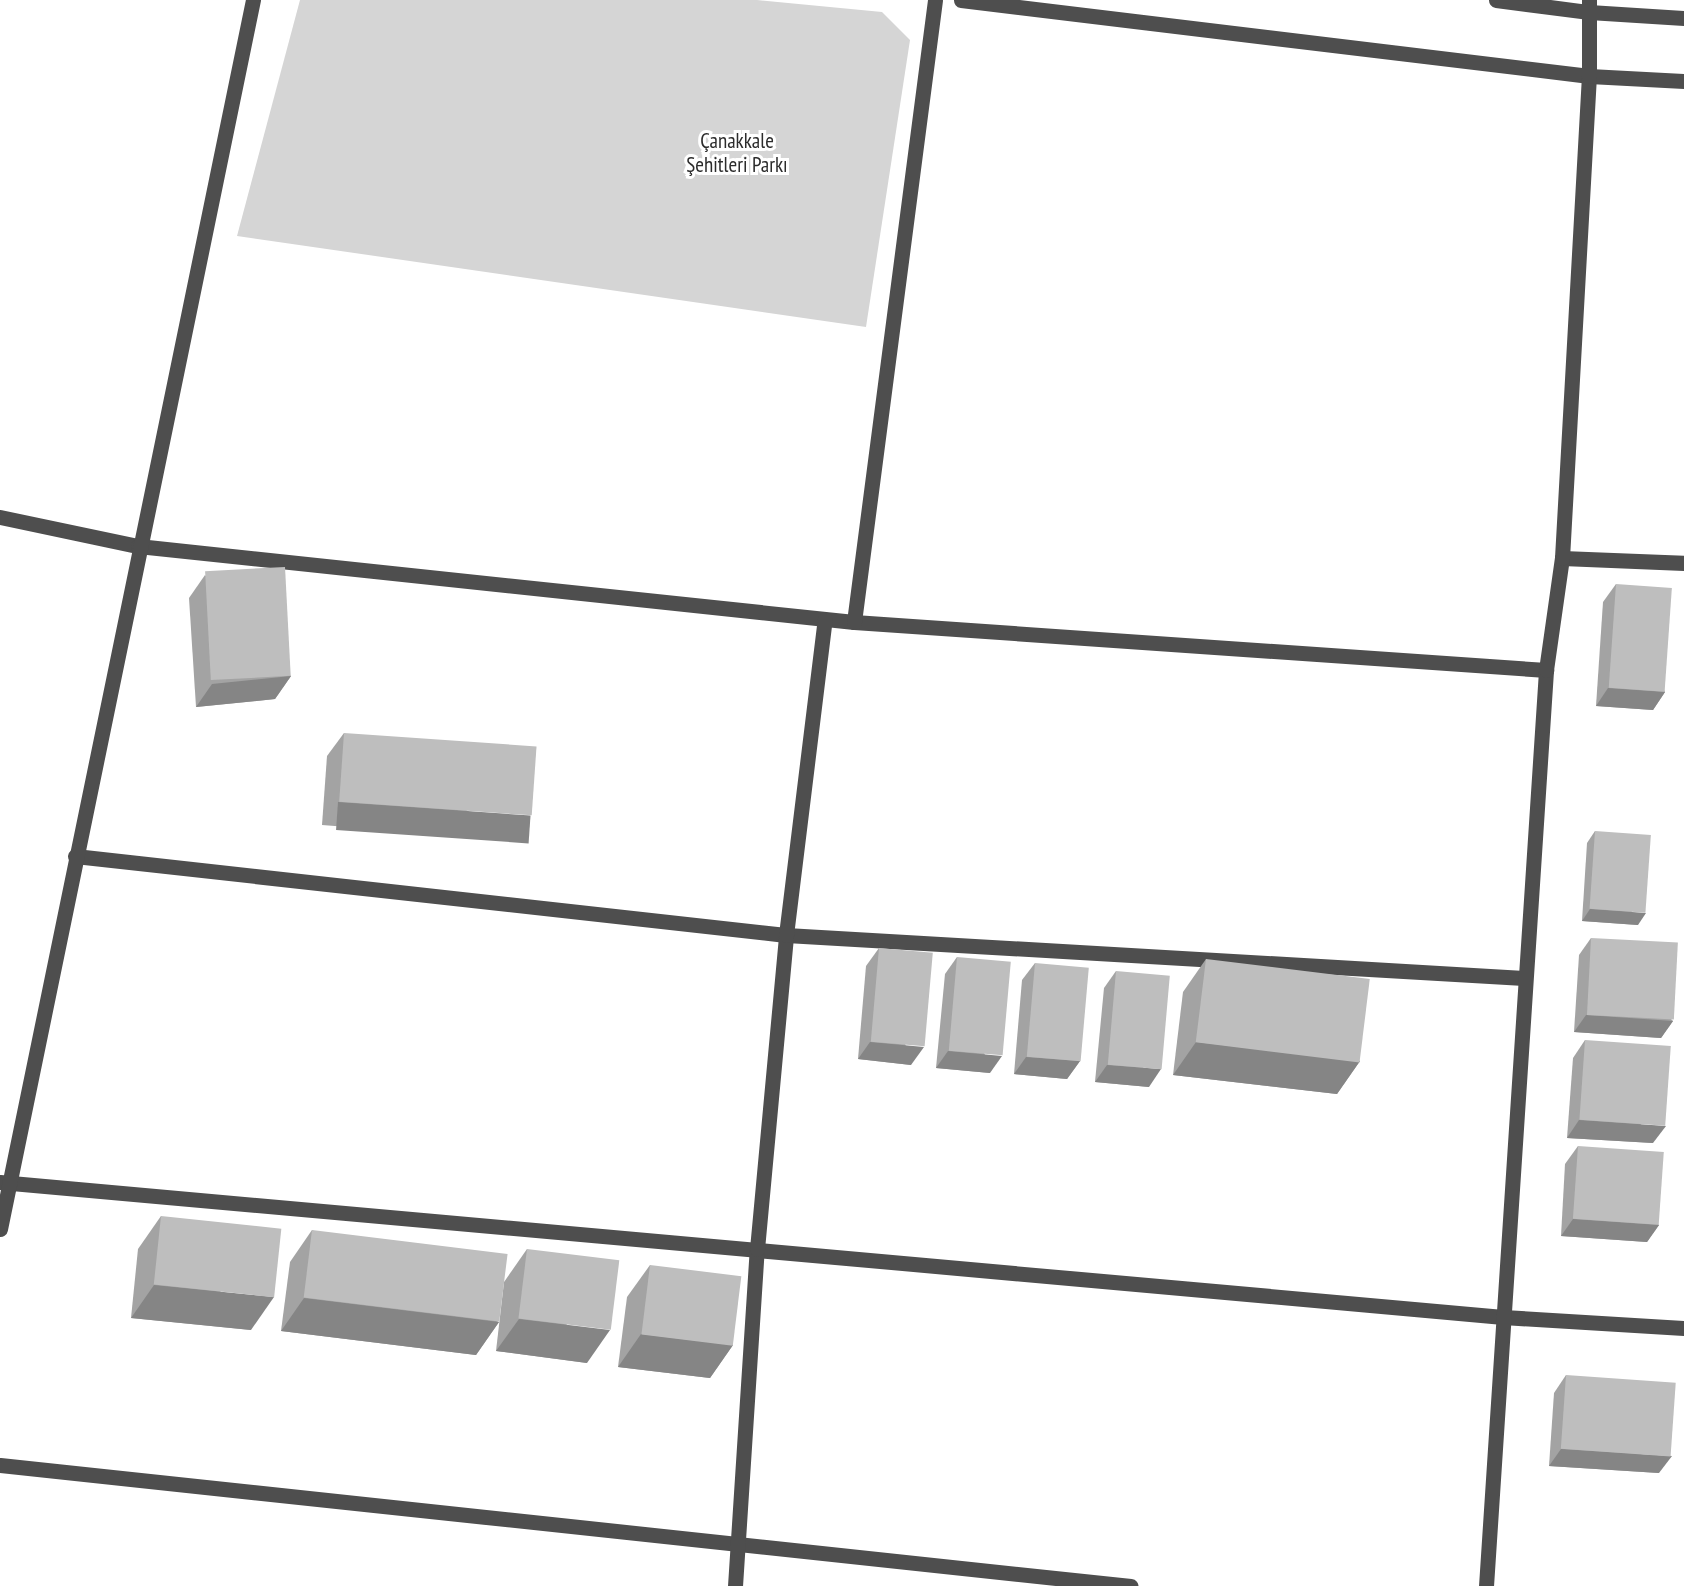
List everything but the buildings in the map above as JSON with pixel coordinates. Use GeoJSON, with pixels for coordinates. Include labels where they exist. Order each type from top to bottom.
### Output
{"type":"FeatureCollection","features":[{"type":"Feature","properties":{"kind":"street"},"geometry":{"type":"LineString","coordinates":[[0,1229],[5,1182],[253,0]]}},
{"type":"Feature","properties":{"kind":"street"},"geometry":{"type":"LineString","coordinates":[[854,622],[935,0]]}},
{"type":"Feature","properties":{"kind":"street"},"geometry":{"type":"LineString","coordinates":[[961,0],[1589,76],[1684,81]]}},
{"type":"Feature","properties":{"kind":"street"},"geometry":{"type":"LineString","coordinates":[[1496,0],[1589,6],[1684,18]]}},
{"type":"Feature","properties":{"kind":"street"},"geometry":{"type":"LineString","coordinates":[[1486,1586],[1524,978],[1546,670],[1562,558],[1589,76],[1589,6]]}},
{"type":"Feature","properties":{"kind":"street"},"geometry":{"type":"LineString","coordinates":[[0,517],[138,546],[854,622],[1546,670]]}},
{"type":"Feature","properties":{"kind":"street"},"geometry":{"type":"LineString","coordinates":[[1562,558],[1684,563]]}},
{"type":"Feature","properties":{"kind":"street"},"geometry":{"type":"LineString","coordinates":[[735,1586],[757,1249],[786,935],[825,619]]}},
{"type":"Feature","properties":{"kind":"street"},"geometry":{"type":"LineString","coordinates":[[75,856],[786,935],[1524,978]]}},
{"type":"Feature","properties":{"kind":"street"},"geometry":{"type":"LineString","coordinates":[[5,1182],[1503,1317],[1684,1328]]}},
{"type":"Feature","properties":{"kind":"street"},"geometry":{"type":"LineString","coordinates":[[0,1465],[738,1542],[1131,1586]]}},
{"type":"Feature","properties":{"kind":"green space","name":"Çanakkale Şehitleri Parkı"},"geometry":{"type":"Polygon","coordinates":[[[300,0],[757,0],[882,12],[910,40],[866,327],[237,236],[300,0]]]}}]}
